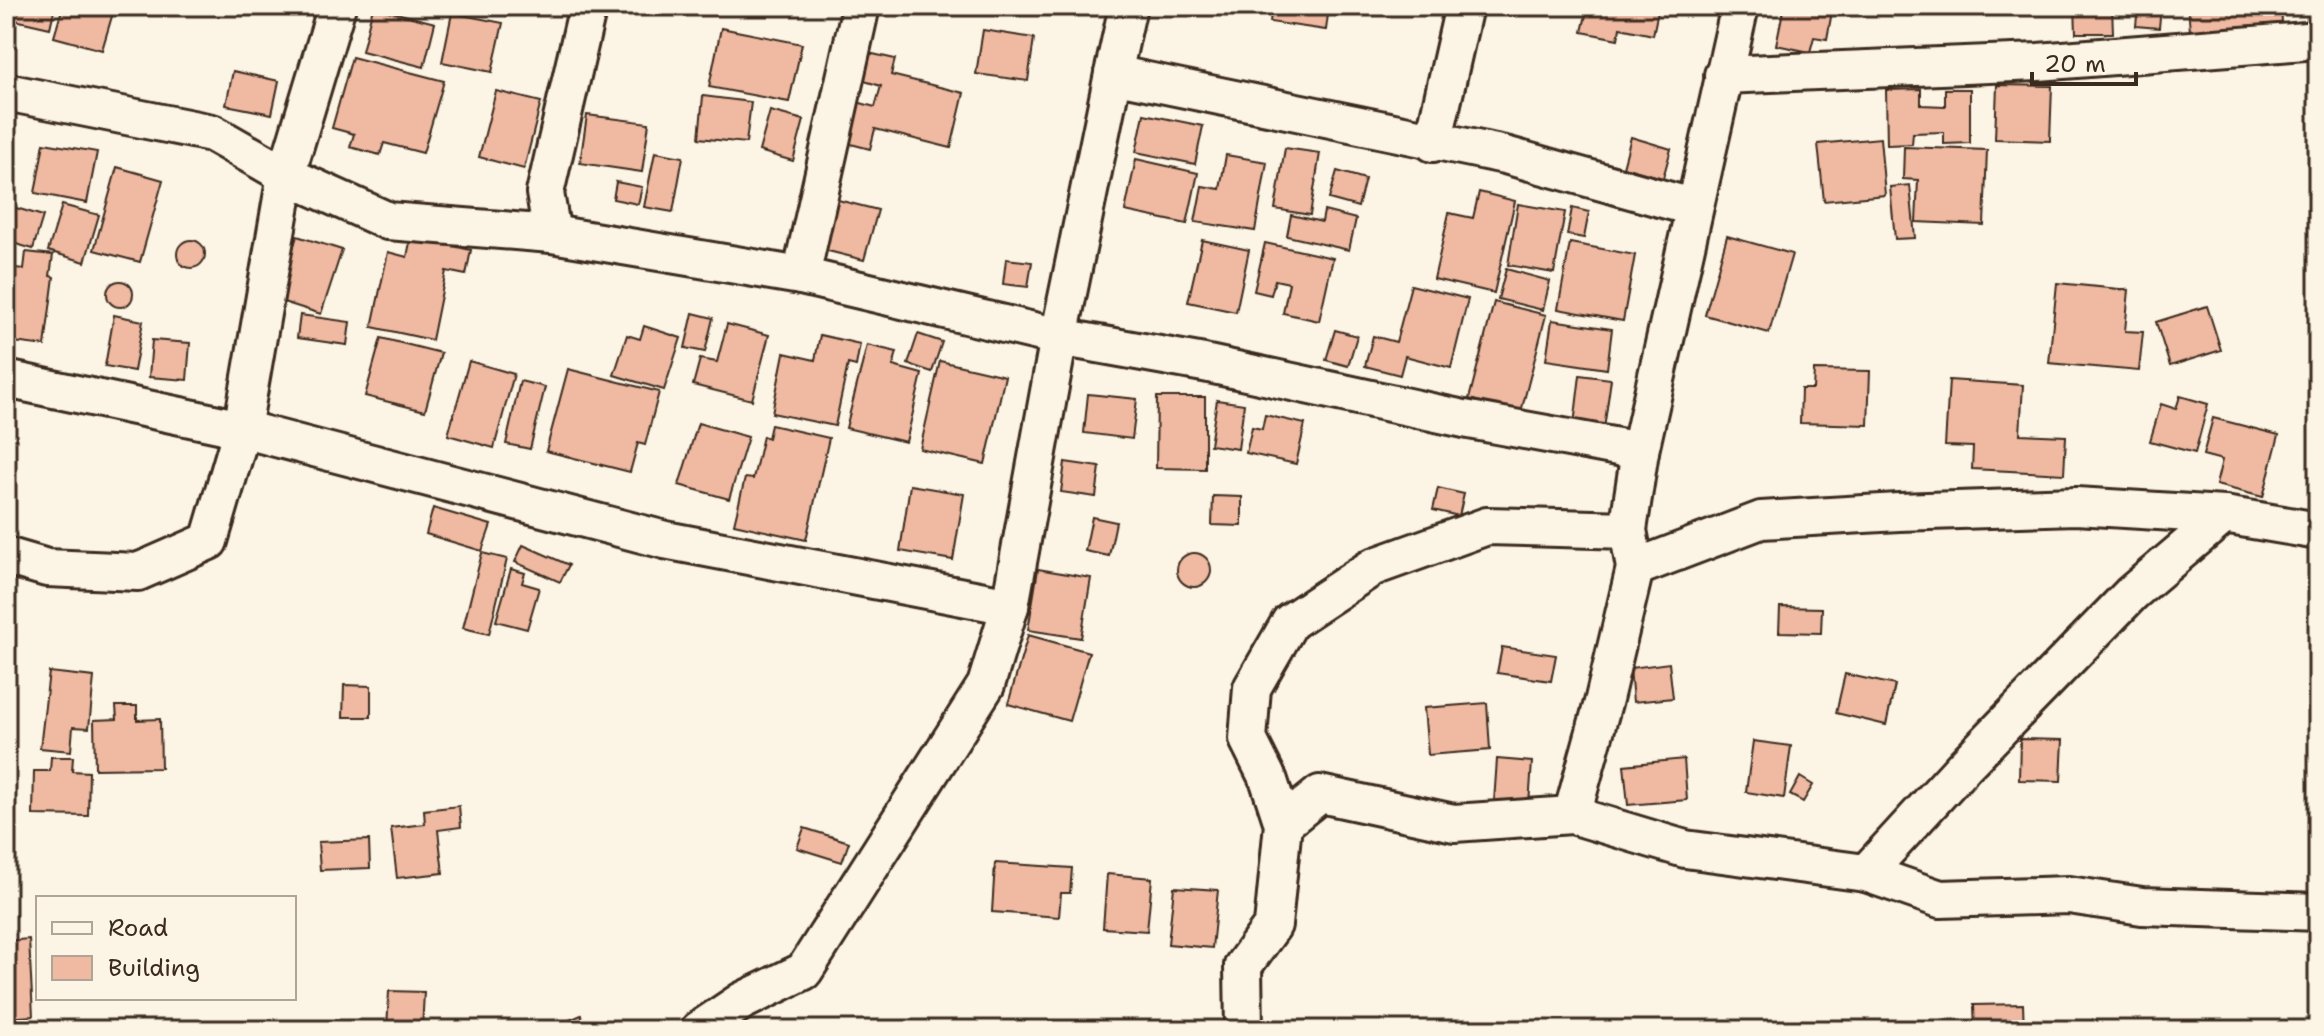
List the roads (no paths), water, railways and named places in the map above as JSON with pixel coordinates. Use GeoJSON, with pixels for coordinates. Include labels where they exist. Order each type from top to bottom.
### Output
{"type":"FeatureCollection","features":[{"type":"Feature","properties":{"kind":"street"},"geometry":{"type":"LineString","coordinates":[[6,556],[47,568],[138,572],[209,541],[242,429],[286,175],[337,6]]}},
{"type":"Feature","properties":{"kind":"street"},"geometry":{"type":"LineString","coordinates":[[552,234],[545,193],[588,6]]}},
{"type":"Feature","properties":{"kind":"street"},"geometry":{"type":"LineString","coordinates":[[801,276],[861,6]]}},
{"type":"Feature","properties":{"kind":"street"},"geometry":{"type":"LineString","coordinates":[[699,1030],[742,1001],[804,971],[966,721],[986,685],[1010,606],[1059,337],[1128,6]]}},
{"type":"Feature","properties":{"kind":"street"},"geometry":{"type":"LineString","coordinates":[[1433,143],[1464,6]]}},
{"type":"Feature","properties":{"kind":"street"},"geometry":{"type":"LineString","coordinates":[[1572,815],[1635,568],[1628,530],[1640,451],[1692,207],[1740,6]]}},
{"type":"Feature","properties":{"kind":"street"},"geometry":{"type":"LineString","coordinates":[[1723,75],[2038,62],[2318,40]]}},
{"type":"Feature","properties":{"kind":"street"},"geometry":{"type":"LineString","coordinates":[[1113,74],[1433,143],[1505,155],[1692,207]]}},
{"type":"Feature","properties":{"kind":"street"},"geometry":{"type":"LineString","coordinates":[[6,92],[212,133],[286,175],[388,221],[552,234],[801,276],[1059,337],[1204,363],[1464,419],[1640,451]]}},
{"type":"Feature","properties":{"kind":"street"},"geometry":{"type":"LineString","coordinates":[[6,379],[242,429],[665,540],[1010,606]]}},
{"type":"Feature","properties":{"kind":"street"},"geometry":{"type":"LineString","coordinates":[[1635,568],[1761,520],[2076,506],[2224,515],[2318,531]]}},
{"type":"Feature","properties":{"kind":"street"},"geometry":{"type":"LineString","coordinates":[[1866,873],[1964,766],[2132,593],[2224,515]]}},
{"type":"Feature","properties":{"kind":"street"},"geometry":{"type":"LineString","coordinates":[[1244,1030],[1243,966],[1273,925],[1283,824],[1269,781],[1248,739],[1252,688],[1290,622],[1373,567],[1487,526],[1628,530]]}},
{"type":"Feature","properties":{"kind":"street"},"geometry":{"type":"LineString","coordinates":[[1283,824],[1320,794],[1454,823],[1572,815],[1685,849],[1866,873],[1940,899],[2069,895],[2142,906],[2318,912]]}}]}
